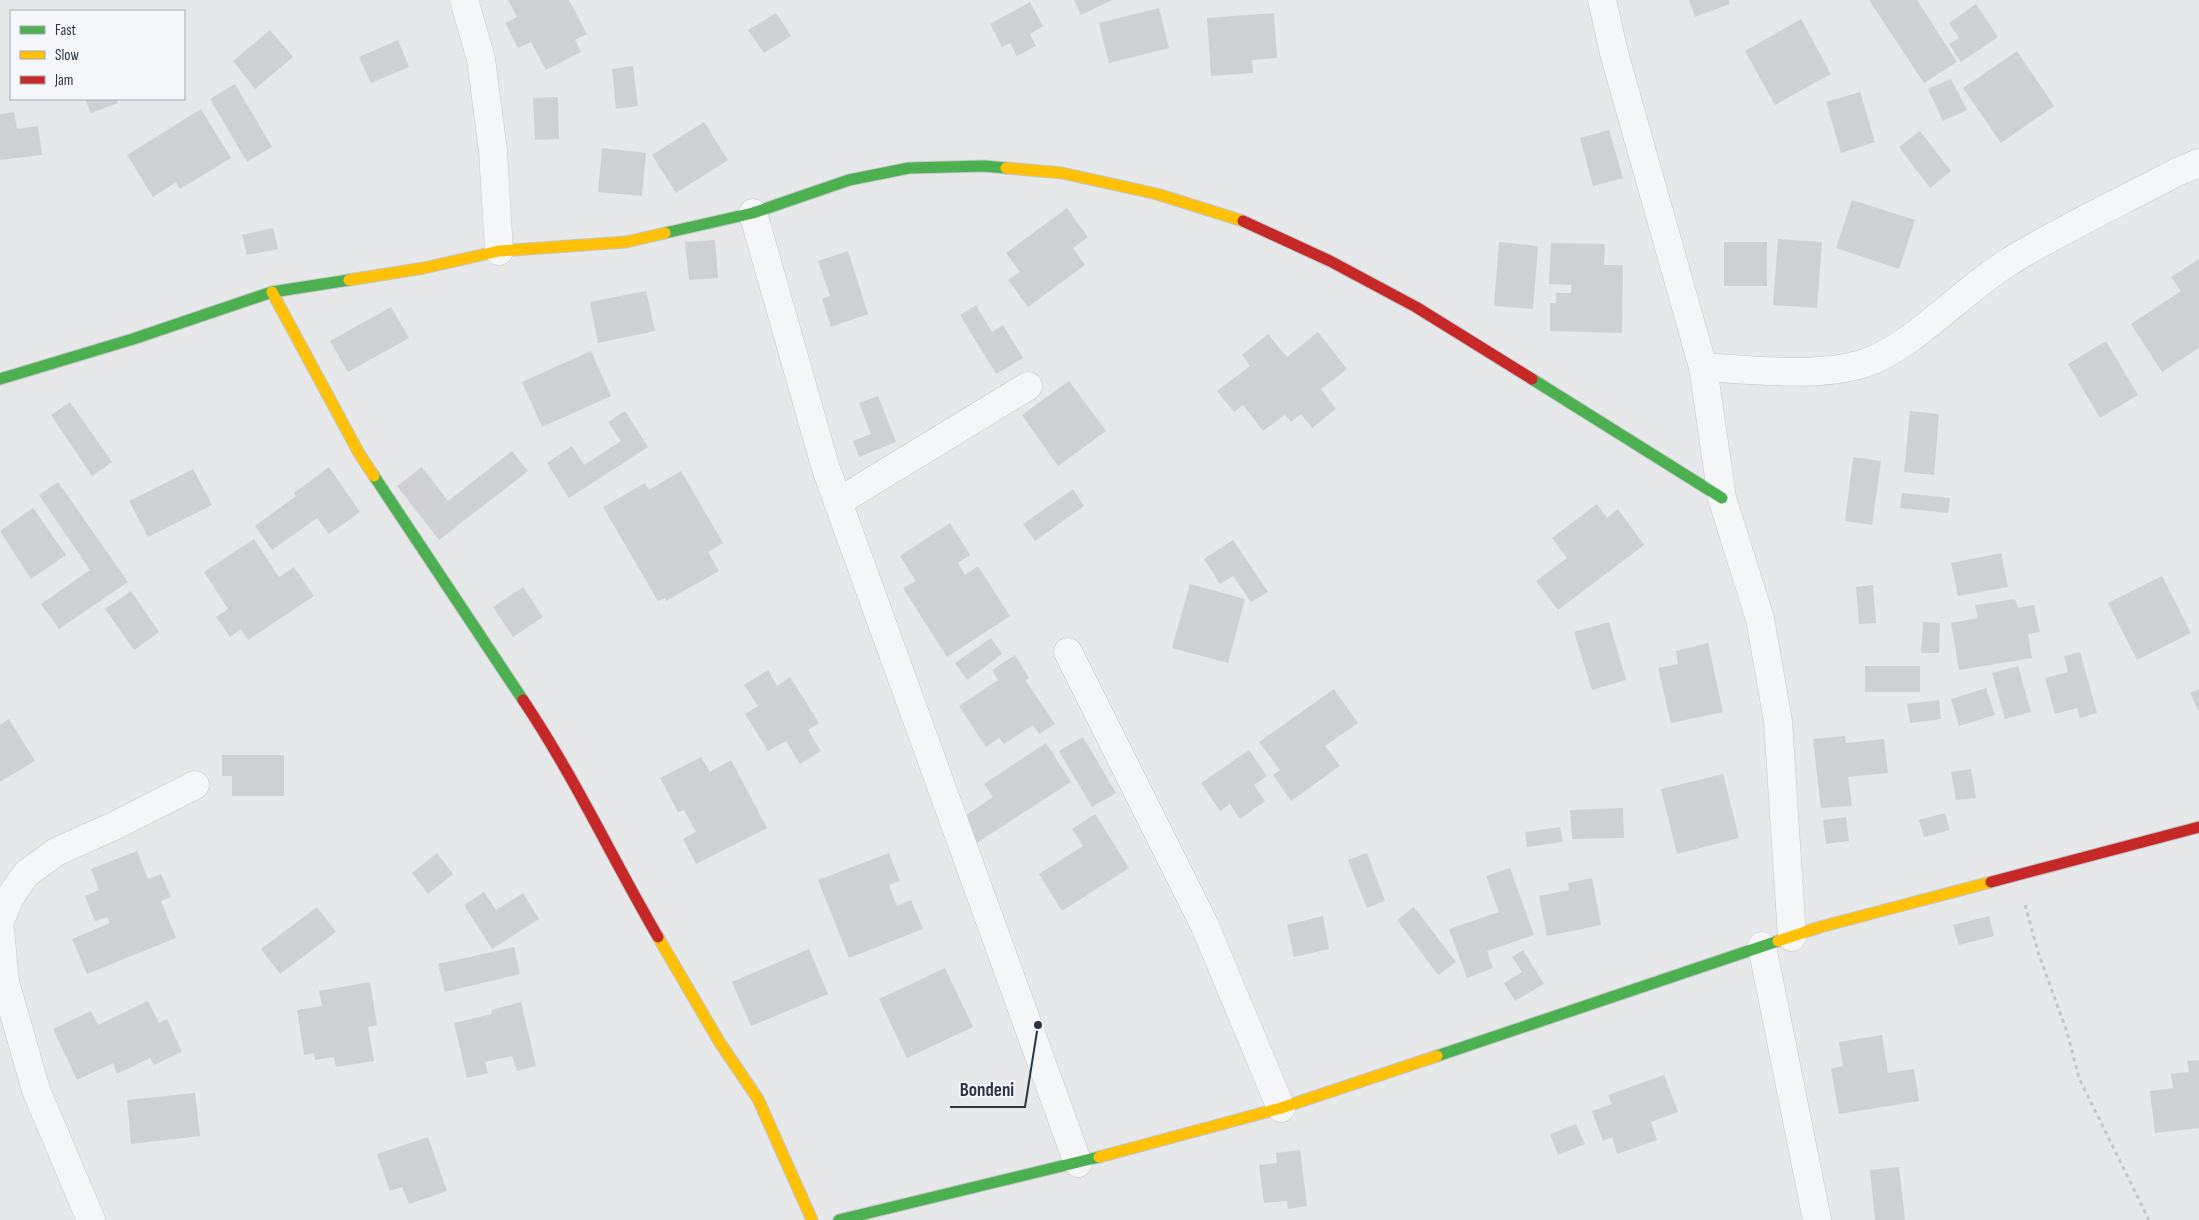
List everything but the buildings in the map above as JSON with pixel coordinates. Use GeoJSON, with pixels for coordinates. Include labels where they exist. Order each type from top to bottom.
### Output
{"type":"FeatureCollection","features":[{"type":"Feature","properties":{"kind":"street"},"geometry":{"type":"LineString","coordinates":[[464,0],[481,59],[493,151],[499,251]]}},
{"type":"Feature","properties":{"kind":"street"},"geometry":{"type":"LineString","coordinates":[[1602,0],[1614,53],[1703,367],[1722,498],[1760,619],[1778,721],[1792,937]]}},
{"type":"Feature","properties":{"kind":"street"},"geometry":{"type":"LineString","coordinates":[[1703,367],[1771,371],[1830,370],[1864,364],[1885,355],[1907,340],[2006,263],[2178,172],[2199,163]]}},
{"type":"Feature","properties":{"kind":"street"},"geometry":{"type":"LineString","coordinates":[[0,379],[133,339],[272,292],[424,268],[499,251],[626,242],[753,213],[849,180],[909,168],[984,166],[1062,173],[1157,194],[1248,223],[1347,270],[1416,307],[1722,498]]}},
{"type":"Feature","properties":{"kind":"street"},"geometry":{"type":"LineString","coordinates":[[753,213],[826,469],[1078,1163]]}},
{"type":"Feature","properties":{"kind":"street"},"geometry":{"type":"LineString","coordinates":[[272,292],[360,455],[537,721],[578,787],[611,856],[720,1043],[758,1099],[812,1220]]}},
{"type":"Feature","properties":{"kind":"street"},"geometry":{"type":"LineString","coordinates":[[838,502],[1028,386]]}},
{"type":"Feature","properties":{"kind":"street"},"geometry":{"type":"LineString","coordinates":[[1068,652],[1205,926],[1281,1108]]}},
{"type":"Feature","properties":{"kind":"street"},"geometry":{"type":"LineString","coordinates":[[0,921],[10,897],[26,874],[56,852],[116,825],[195,785]]}},
{"type":"Feature","properties":{"kind":"street"},"geometry":{"type":"LineString","coordinates":[[839,1220],[1078,1163],[1281,1108],[1820,927],[2199,827]]}},
{"type":"Feature","properties":{"kind":"street"},"geometry":{"type":"LineString","coordinates":[[0,930],[5,982],[36,1090],[91,1220]]}},
{"type":"Feature","properties":{"kind":"street"},"geometry":{"type":"LineString","coordinates":[[1762,946],[1817,1220]]}},
{"type":"Feature","properties":{"kind":"path"},"geometry":{"type":"LineString","coordinates":[[2016,875],[2039,955],[2067,1032],[2079,1078],[2149,1220]]}},
{"type":"Feature","properties":{"kind":"traffic: fast"},"geometry":{"type":"LineString","coordinates":[[665,233],[753,213],[849,180],[909,168],[984,166],[1006,168]]}},
{"type":"Feature","properties":{"kind":"traffic: fast"},"geometry":{"type":"LineString","coordinates":[[0,379],[133,339],[272,292],[349,280]]}},
{"type":"Feature","properties":{"kind":"traffic: fast"},"geometry":{"type":"LineString","coordinates":[[1532,379],[1722,498]]}},
{"type":"Feature","properties":{"kind":"traffic: fast"},"geometry":{"type":"LineString","coordinates":[[374,476],[523,700]]}},
{"type":"Feature","properties":{"kind":"traffic: fast"},"geometry":{"type":"LineString","coordinates":[[1437,1056],[1778,941]]}},
{"type":"Feature","properties":{"kind":"traffic: fast"},"geometry":{"type":"LineString","coordinates":[[839,1220],[1099,1157]]}},
{"type":"Feature","properties":{"kind":"traffic: slow"},"geometry":{"type":"LineString","coordinates":[[1006,168],[1062,173],[1157,194],[1243,221]]}},
{"type":"Feature","properties":{"kind":"traffic: slow"},"geometry":{"type":"LineString","coordinates":[[349,280],[424,268],[499,251],[626,242],[665,233]]}},
{"type":"Feature","properties":{"kind":"traffic: slow"},"geometry":{"type":"LineString","coordinates":[[272,292],[360,455],[374,476]]}},
{"type":"Feature","properties":{"kind":"traffic: slow"},"geometry":{"type":"LineString","coordinates":[[1778,941],[1820,927],[1991,882]]}},
{"type":"Feature","properties":{"kind":"traffic: slow"},"geometry":{"type":"LineString","coordinates":[[658,937],[720,1043],[758,1099],[812,1220]]}},
{"type":"Feature","properties":{"kind":"traffic: slow"},"geometry":{"type":"LineString","coordinates":[[1099,1157],[1281,1108],[1437,1056]]}},
{"type":"Feature","properties":{"kind":"traffic: jam"},"geometry":{"type":"LineString","coordinates":[[1243,221],[1330,261],[1416,307],[1532,379]]}},
{"type":"Feature","properties":{"kind":"traffic: jam"},"geometry":{"type":"LineString","coordinates":[[523,700],[559,758],[658,937]]}},
{"type":"Feature","properties":{"kind":"traffic: jam"},"geometry":{"type":"LineString","coordinates":[[1991,882],[2199,827]]}},
{"type":"Feature","properties":{"kind":"place","name":"Bondeni"},"geometry":{"type":"Point","coordinates":[1038,1025]}}]}
